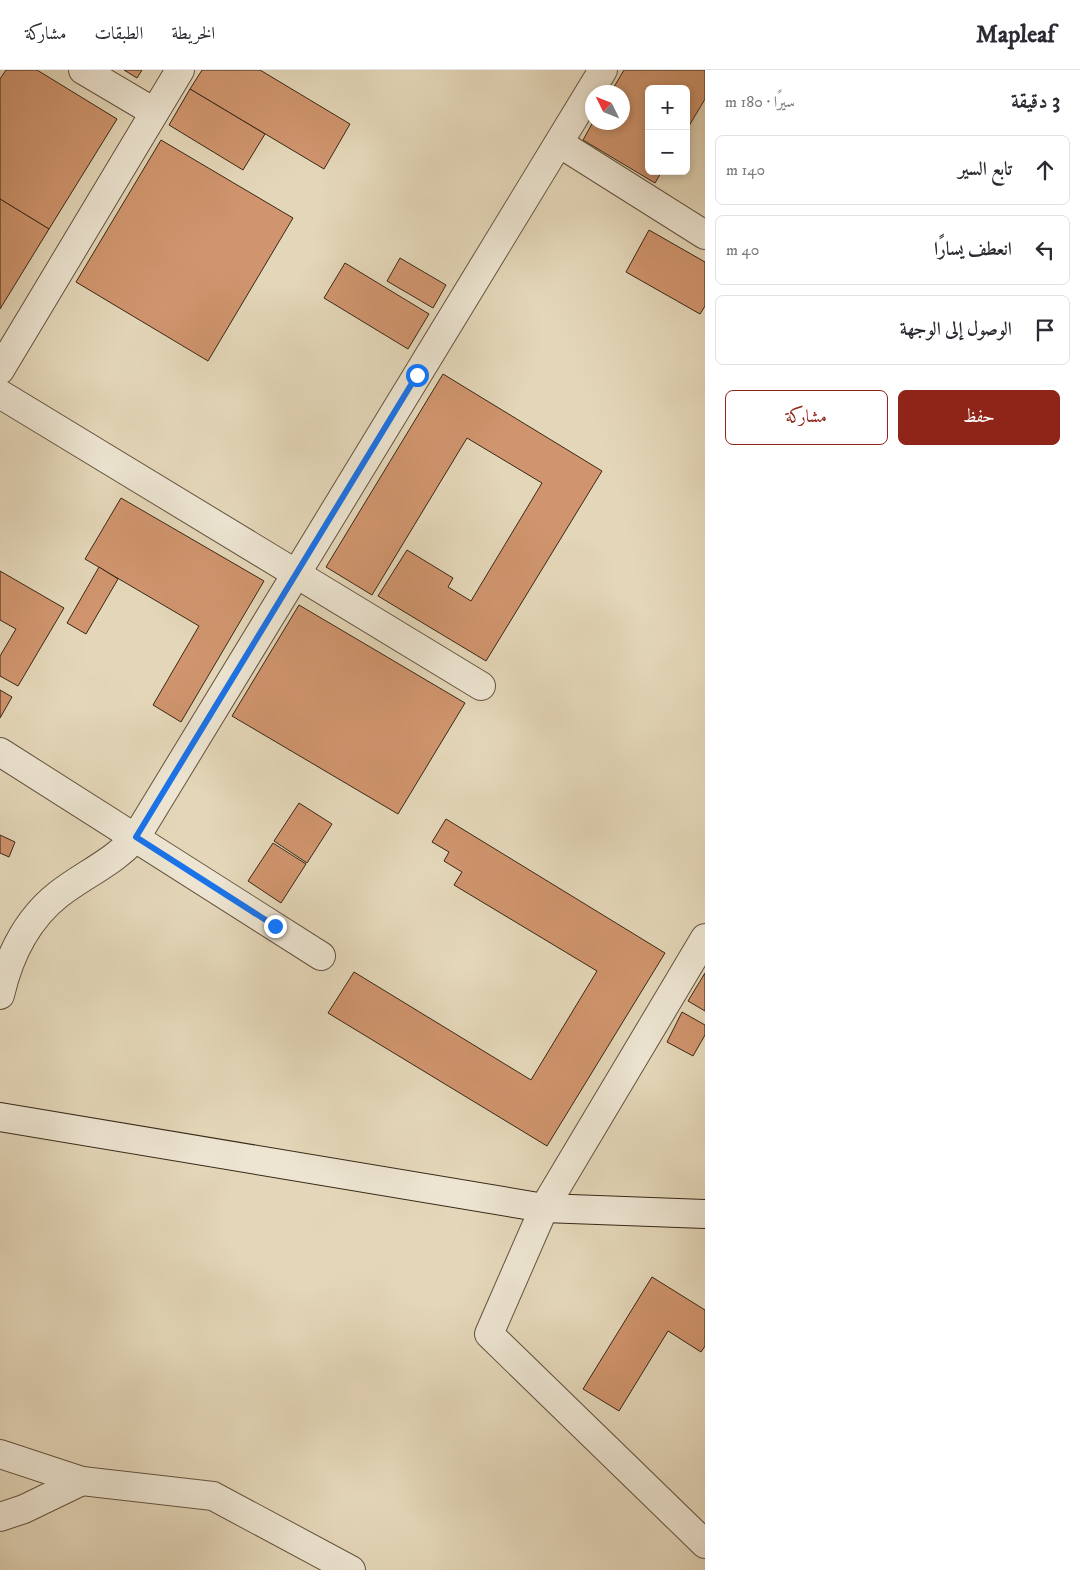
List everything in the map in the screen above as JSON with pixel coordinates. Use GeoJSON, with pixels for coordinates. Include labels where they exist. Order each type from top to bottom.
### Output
{"type":"FeatureCollection","features":[{"type":"Feature","properties":{"kind":"street"},"geometry":{"type":"LineString","coordinates":[[83,70],[154,112]]}},
{"type":"Feature","properties":{"kind":"street"},"geometry":{"type":"LineString","coordinates":[[0,370],[180,70]]}},
{"type":"Feature","properties":{"kind":"street"},"geometry":{"type":"LineString","coordinates":[[0,956],[58,895],[122,853],[136,837],[603,70]]}},
{"type":"Feature","properties":{"kind":"street"},"geometry":{"type":"LineString","coordinates":[[559,143],[705,235]]}},
{"type":"Feature","properties":{"kind":"street"},"geometry":{"type":"LineString","coordinates":[[0,394],[481,686]]}},
{"type":"Feature","properties":{"kind":"street"},"geometry":{"type":"LineString","coordinates":[[0,752],[321,956]]}},
{"type":"Feature","properties":{"kind":"street"},"geometry":{"type":"LineString","coordinates":[[0,995],[13,953],[32,921]]}},
{"type":"Feature","properties":{"kind":"street"},"geometry":{"type":"LineString","coordinates":[[705,938],[544,1208],[489,1334],[705,1544]]}},
{"type":"Feature","properties":{"kind":"street"},"geometry":{"type":"LineString","coordinates":[[0,1117],[544,1208],[705,1214]]}},
{"type":"Feature","properties":{"kind":"street"},"geometry":{"type":"LineString","coordinates":[[0,1454],[82,1481],[214,1496],[351,1570]]}},
{"type":"Feature","properties":{"kind":"street"},"geometry":{"type":"LineString","coordinates":[[0,1516],[24,1508],[82,1481]]}},
{"type":"Feature","properties":{"kind":"building"},"geometry":{"type":"Polygon","coordinates":[[[6,70],[37,70],[117,119],[49,229],[0,199],[0,79],[6,70]]]}},
{"type":"Feature","properties":{"kind":"building"},"geometry":{"type":"Polygon","coordinates":[[[124,70],[142,70],[137,78],[124,70]]]}},
{"type":"Feature","properties":{"kind":"building"},"geometry":{"type":"Polygon","coordinates":[[[202,70],[260,70],[350,124],[324,169],[190,89],[202,70]]]}},
{"type":"Feature","properties":{"kind":"building"},"geometry":{"type":"Polygon","coordinates":[[[624,70],[705,70],[705,99],[690,124],[690,85],[645,85],[645,175],[660,175],[655,183],[583,140],[589,130],[630,130],[630,85],[615,85],[624,70]]]}},
{"type":"Feature","properties":{"kind":"building"},"geometry":{"type":"Polygon","coordinates":[[[190,89],[265,134],[243,170],[169,125],[190,89]]]}},
{"type":"Feature","properties":{"kind":"building"},"geometry":{"type":"Polygon","coordinates":[[[161,140],[293,218],[208,361],[76,282],[161,140]]]}},
{"type":"Feature","properties":{"kind":"building"},"geometry":{"type":"Polygon","coordinates":[[[0,199],[49,229],[0,309],[0,199]]]}},
{"type":"Feature","properties":{"kind":"building"},"geometry":{"type":"Polygon","coordinates":[[[649,230],[705,262],[705,306],[700,314],[626,272],[649,230]]]}},
{"type":"Feature","properties":{"kind":"building"},"geometry":{"type":"Polygon","coordinates":[[[400,258],[446,285],[433,308],[387,281],[400,258]]]}},
{"type":"Feature","properties":{"kind":"building"},"geometry":{"type":"Polygon","coordinates":[[[345,263],[429,314],[408,349],[324,298],[345,263]]]}},
{"type":"Feature","properties":{"kind":"building"},"geometry":{"type":"Polygon","coordinates":[[[443,374],[602,471],[486,661],[378,596],[407,550],[453,578],[448,587],[471,601],[542,483],[467,438],[372,595],[326,567],[443,374]]]}},
{"type":"Feature","properties":{"kind":"building"},"geometry":{"type":"Polygon","coordinates":[[[121,498],[264,581],[181,722],[153,705],[199,626],[85,559],[121,498]]]}},
{"type":"Feature","properties":{"kind":"building"},"geometry":{"type":"Polygon","coordinates":[[[99,567],[118,579],[86,634],[67,623],[99,567]]]}},
{"type":"Feature","properties":{"kind":"building"},"geometry":{"type":"Polygon","coordinates":[[[0,571],[64,608],[18,686],[0,676],[0,656],[16,629],[0,620],[0,571]]]}},
{"type":"Feature","properties":{"kind":"building"},"geometry":{"type":"Polygon","coordinates":[[[299,605],[465,703],[398,814],[232,716],[299,605]]]}},
{"type":"Feature","properties":{"kind":"building"},"geometry":{"type":"Polygon","coordinates":[[[0,690],[12,697],[0,718],[0,690]]]}},
{"type":"Feature","properties":{"kind":"building"},"geometry":{"type":"Polygon","coordinates":[[[299,803],[332,824],[307,863],[274,841],[299,803]]]}},
{"type":"Feature","properties":{"kind":"building"},"geometry":{"type":"Polygon","coordinates":[[[446,819],[665,953],[547,1146],[328,1013],[354,972],[531,1080],[597,971],[454,885],[462,872],[444,861],[449,852],[432,842],[446,819]]]}},
{"type":"Feature","properties":{"kind":"building"},"geometry":{"type":"Polygon","coordinates":[[[0,835],[15,842],[9,857],[0,853],[0,835]]]}},
{"type":"Feature","properties":{"kind":"building"},"geometry":{"type":"Polygon","coordinates":[[[273,843],[306,864],[281,903],[248,881],[273,843]]]}},
{"type":"Feature","properties":{"kind":"building"},"geometry":{"type":"Polygon","coordinates":[[[705,973],[705,1011],[688,1001],[705,973]]]}},
{"type":"Feature","properties":{"kind":"building"},"geometry":{"type":"Polygon","coordinates":[[[682,1012],[705,1025],[705,1035],[693,1056],[667,1042],[682,1012]]]}},
{"type":"Feature","properties":{"kind":"building"},"geometry":{"type":"Polygon","coordinates":[[[652,1277],[705,1310],[705,1346],[701,1352],[668,1331],[619,1411],[583,1389],[652,1277]]]}},
{"type":"Feature","properties":{"kind":"route"},"geometry":{"type":"LineString","coordinates":[[275,926],[136,837],[417,375]]}}]}
